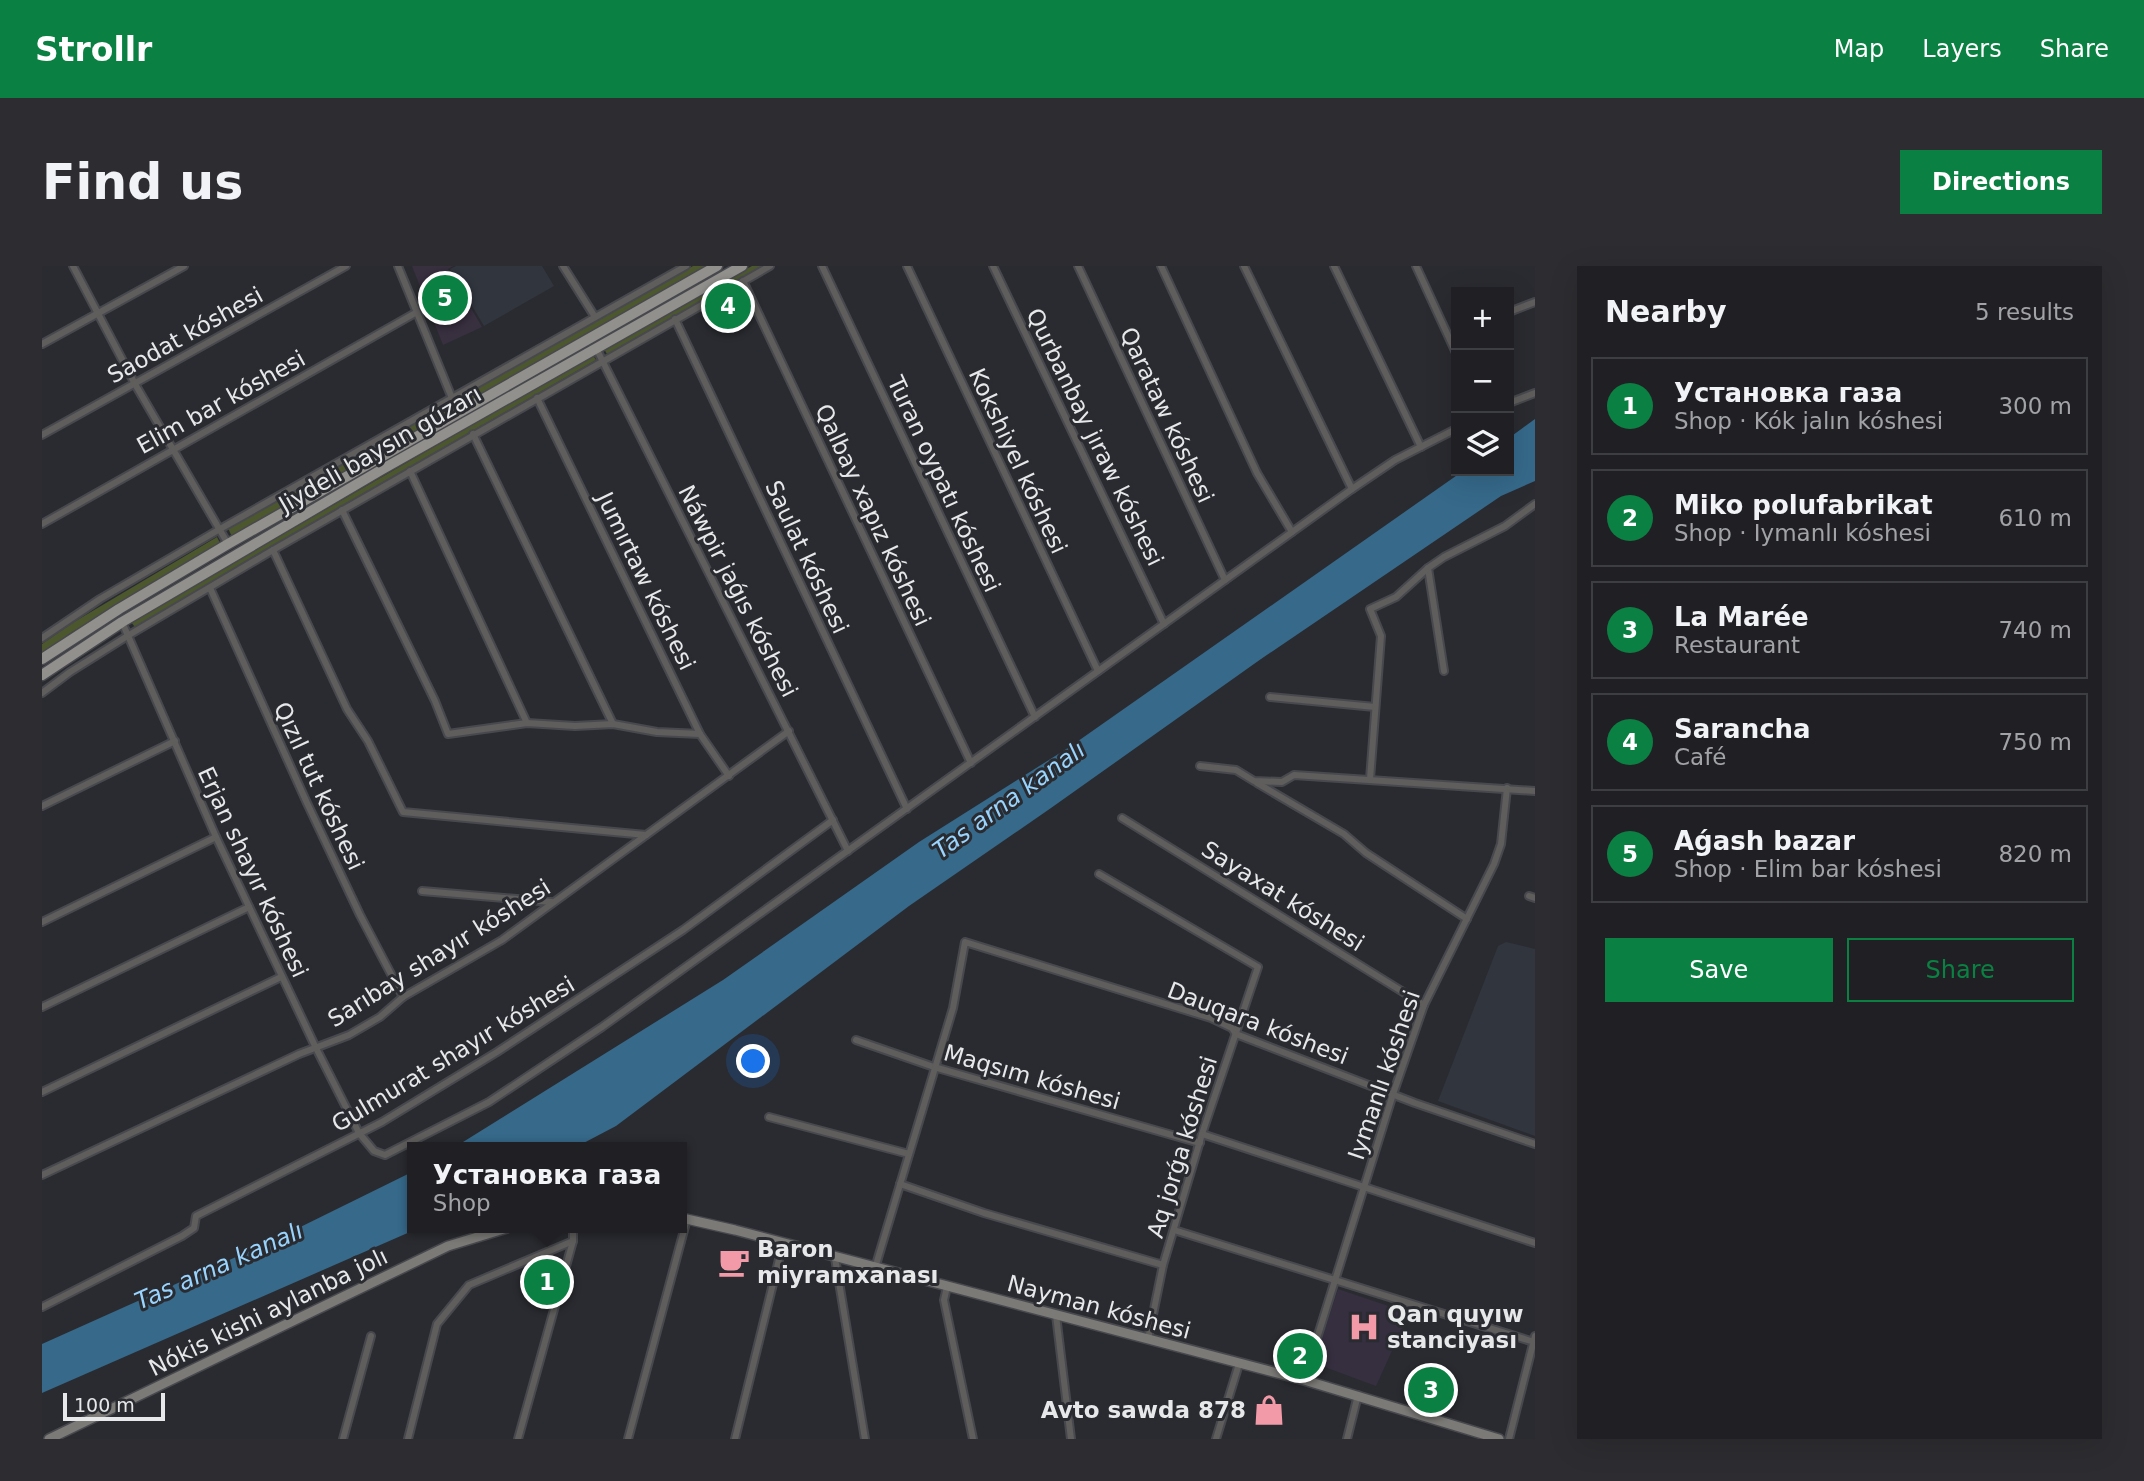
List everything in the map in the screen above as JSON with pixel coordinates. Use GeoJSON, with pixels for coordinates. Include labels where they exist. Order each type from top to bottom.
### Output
{"type":"FeatureCollection","features":[{"type":"Feature","properties":{"kind":"main road","name":"Jiydeli baysın gúzarı"},"geometry":{"type":"LineString","coordinates":[[42,659],[228,544],[718,266]]}},
{"type":"Feature","properties":{"kind":"main road","name":"Jiydeli baysın gúzarı"},"geometry":{"type":"LineString","coordinates":[[42,675],[122,622],[381,470],[742,266]]}},
{"type":"Feature","properties":{"kind":"main road","name":"Nayman kóshesi"},"geometry":{"type":"LineString","coordinates":[[687,1219],[1304,1380],[1357,1395],[1473,1435],[1499,1439]]}},
{"type":"Feature","properties":{"kind":"main road","name":"Nókis kishi aylanba jolı"},"geometry":{"type":"LineString","coordinates":[[49,1439],[448,1246],[491,1233]]}},
{"type":"Feature","properties":{"kind":"street"},"geometry":{"type":"LineString","coordinates":[[73,266],[135,384],[228,544]]}},
{"type":"Feature","properties":{"kind":"street"},"geometry":{"type":"LineString","coordinates":[[42,344],[184,266]]}},
{"type":"Feature","properties":{"kind":"street","name":"Saodat kóshesi"},"geometry":{"type":"LineString","coordinates":[[42,435],[346,266]]}},
{"type":"Feature","properties":{"kind":"street"},"geometry":{"type":"LineString","coordinates":[[398,266],[452,398]]}},
{"type":"Feature","properties":{"kind":"street"},"geometry":{"type":"LineString","coordinates":[[563,266],[595,317]]}},
{"type":"Feature","properties":{"kind":"street"},"geometry":{"type":"LineString","coordinates":[[42,638],[100,599],[220,529],[686,266]]}},
{"type":"Feature","properties":{"kind":"street"},"geometry":{"type":"LineString","coordinates":[[42,693],[129,635],[272,550],[770,266]]}},
{"type":"Feature","properties":{"kind":"street","name":"Turan oypatı kóshesi"},"geometry":{"type":"LineString","coordinates":[[822,266],[1035,717]]}},
{"type":"Feature","properties":{"kind":"street","name":"Kokshiyel kóshesi"},"geometry":{"type":"LineString","coordinates":[[907,266],[1098,671]]}},
{"type":"Feature","properties":{"kind":"street","name":"Qurbanbay jıraw kóshesi"},"geometry":{"type":"LineString","coordinates":[[993,266],[1164,624]]}},
{"type":"Feature","properties":{"kind":"street","name":"Qarataw kóshesi"},"geometry":{"type":"LineString","coordinates":[[1078,266],[1225,580]]}},
{"type":"Feature","properties":{"kind":"street"},"geometry":{"type":"LineString","coordinates":[[1161,266],[1257,472],[1292,532]]}},
{"type":"Feature","properties":{"kind":"street"},"geometry":{"type":"LineString","coordinates":[[1244,266],[1352,489]]}},
{"type":"Feature","properties":{"kind":"street"},"geometry":{"type":"LineString","coordinates":[[1334,266],[1420,447]]}},
{"type":"Feature","properties":{"kind":"street"},"geometry":{"type":"LineString","coordinates":[[1416,266],[1455,350]]}},
{"type":"Feature","properties":{"kind":"street","name":"Qalbay xapız kóshesi"},"geometry":{"type":"LineString","coordinates":[[743,281],[971,763]]}},
{"type":"Feature","properties":{"kind":"street"},"geometry":{"type":"LineString","coordinates":[[1514,310],[1535,302]]}},
{"type":"Feature","properties":{"kind":"street","name":"Elim bar kóshesi"},"geometry":{"type":"LineString","coordinates":[[42,524],[417,312]]}},
{"type":"Feature","properties":{"kind":"street","name":"Saulat kóshesi"},"geometry":{"type":"LineString","coordinates":[[676,319],[907,809]]}},
{"type":"Feature","properties":{"kind":"street","name":"Náwpir jaǵıs kóshesi"},"geometry":{"type":"LineString","coordinates":[[596,348],[848,851]]}},
{"type":"Feature","properties":{"kind":"street"},"geometry":{"type":"LineString","coordinates":[[1514,401],[1535,393]]}},
{"type":"Feature","properties":{"kind":"street","name":"Jumırtaw kóshesi"},"geometry":{"type":"LineString","coordinates":[[537,398],[700,734],[729,776]]}},
{"type":"Feature","properties":{"kind":"street"},"geometry":{"type":"LineString","coordinates":[[412,1142],[489,1102],[646,996],[1352,489],[1395,460],[1451,432]]}},
{"type":"Feature","properties":{"kind":"street"},"geometry":{"type":"LineString","coordinates":[[473,434],[613,724]]}},
{"type":"Feature","properties":{"kind":"street"},"geometry":{"type":"LineString","coordinates":[[410,471],[527,723]]}},
{"type":"Feature","properties":{"kind":"street"},"geometry":{"type":"LineString","coordinates":[[1370,779],[1381,636],[1370,609],[1396,597],[1444,557],[1505,526],[1535,504]]}},
{"type":"Feature","properties":{"kind":"street"},"geometry":{"type":"LineString","coordinates":[[342,510],[435,701],[448,734],[527,723],[575,726],[613,724],[657,732],[700,734]]}},
{"type":"Feature","properties":{"kind":"street"},"geometry":{"type":"LineString","coordinates":[[272,550],[347,709],[368,741],[402,812],[646,835]]}},
{"type":"Feature","properties":{"kind":"street"},"geometry":{"type":"LineString","coordinates":[[1428,568],[1444,671]]}},
{"type":"Feature","properties":{"kind":"street","name":"Qızıl tut kóshesi"},"geometry":{"type":"LineString","coordinates":[[210,588],[307,803],[360,915],[403,997]]}},
{"type":"Feature","properties":{"kind":"street","name":"Erjan shayır kóshesi"},"geometry":{"type":"LineString","coordinates":[[122,622],[248,907],[359,1133]]}},
{"type":"Feature","properties":{"kind":"street"},"geometry":{"type":"LineString","coordinates":[[1270,697],[1376,707]]}},
{"type":"Feature","properties":{"kind":"street","name":"Sarıbay shayır kóshesi"},"geometry":{"type":"LineString","coordinates":[[42,1175],[349,1035],[380,1017],[403,997],[502,940],[789,731]]}},
{"type":"Feature","properties":{"kind":"street"},"geometry":{"type":"LineString","coordinates":[[42,806],[174,741]]}},
{"type":"Feature","properties":{"kind":"street"},"geometry":{"type":"LineString","coordinates":[[1200,766],[1236,770],[1344,834],[1366,853],[1467,919]]}},
{"type":"Feature","properties":{"kind":"street"},"geometry":{"type":"LineString","coordinates":[[1254,781],[1282,782],[1294,775],[1535,791]]}},
{"type":"Feature","properties":{"kind":"street","name":"Iymanlı kóshesi"},"geometry":{"type":"LineString","coordinates":[[1304,1380],[1393,1094],[1424,1004],[1494,864],[1501,844],[1507,788]]}},
{"type":"Feature","properties":{"kind":"street","name":"Sayaxat kóshesi"},"geometry":{"type":"LineString","coordinates":[[1122,818],[1424,1004]]}},
{"type":"Feature","properties":{"kind":"street","name":"Gulmurat shayır kóshesi"},"geometry":{"type":"LineString","coordinates":[[43,1305],[182,1236],[194,1228],[196,1216],[383,1122],[552,1018],[683,930],[833,820]]}},
{"type":"Feature","properties":{"kind":"street"},"geometry":{"type":"LineString","coordinates":[[42,922],[216,837]]}},
{"type":"Feature","properties":{"kind":"street","name":"Aq jorǵa kóshesi"},"geometry":{"type":"LineString","coordinates":[[1099,874],[1258,967],[1202,1134],[1163,1265],[1148,1339]]}},
{"type":"Feature","properties":{"kind":"street"},"geometry":{"type":"LineString","coordinates":[[422,891],[553,902]]}},
{"type":"Feature","properties":{"kind":"street"},"geometry":{"type":"LineString","coordinates":[[42,1007],[248,907]]}},
{"type":"Feature","properties":{"kind":"street","name":"Dauqara kóshesi"},"geometry":{"type":"LineString","coordinates":[[934,1067],[953,1008],[965,942],[1211,1018],[1232,1028],[1236,1034],[1393,1094],[1535,1144]]}},
{"type":"Feature","properties":{"kind":"street"},"geometry":{"type":"LineString","coordinates":[[42,1092],[281,977]]}},
{"type":"Feature","properties":{"kind":"street","name":"Maqsım kóshesi"},"geometry":{"type":"LineString","coordinates":[[856,1040],[934,1067],[1200,1143]]}},
{"type":"Feature","properties":{"kind":"street"},"geometry":{"type":"LineString","coordinates":[[874,1268],[934,1067]]}},
{"type":"Feature","properties":{"kind":"street"},"geometry":{"type":"LineString","coordinates":[[769,1117],[909,1154]]}},
{"type":"Feature","properties":{"kind":"street"},"geometry":{"type":"LineString","coordinates":[[359,1133],[374,1151],[385,1156],[407,1145]]}},
{"type":"Feature","properties":{"kind":"street"},"geometry":{"type":"LineString","coordinates":[[1202,1134],[1535,1243]]}},
{"type":"Feature","properties":{"kind":"street"},"geometry":{"type":"LineString","coordinates":[[900,1185],[1163,1265]]}},
{"type":"Feature","properties":{"kind":"street"},"geometry":{"type":"LineString","coordinates":[[1174,1230],[1534,1339],[1509,1439]]}},
{"type":"Feature","properties":{"kind":"street"},"geometry":{"type":"LineString","coordinates":[[517,1439],[573,1233]]}},
{"type":"Feature","properties":{"kind":"street"},"geometry":{"type":"LineString","coordinates":[[628,1439],[680,1233]]}},
{"type":"Feature","properties":{"kind":"street"},"geometry":{"type":"LineString","coordinates":[[408,1439],[437,1324],[469,1285],[573,1241]]}},
{"type":"Feature","properties":{"kind":"street"},"geometry":{"type":"LineString","coordinates":[[735,1439],[783,1243]]}},
{"type":"Feature","properties":{"kind":"street"},"geometry":{"type":"LineString","coordinates":[[835,1258],[865,1439]]}},
{"type":"Feature","properties":{"kind":"street"},"geometry":{"type":"LineString","coordinates":[[947,1287],[944,1300],[973,1439]]}},
{"type":"Feature","properties":{"kind":"street"},"geometry":{"type":"LineString","coordinates":[[1056,1315],[1071,1439]]}},
{"type":"Feature","properties":{"kind":"street"},"geometry":{"type":"LineString","coordinates":[[343,1439],[370,1336]]}},
{"type":"Feature","properties":{"kind":"street"},"geometry":{"type":"LineString","coordinates":[[1216,1439],[1239,1364]]}},
{"type":"Feature","properties":{"kind":"street"},"geometry":{"type":"LineString","coordinates":[[1347,1439],[1357,1395]]}},
{"type":"Feature","properties":{"kind":"shaded area"},"geometry":{"type":"Polygon","coordinates":[[[412,266],[453,266],[448,269],[482,327],[443,345],[412,266]]]}},
{"type":"Feature","properties":{"kind":"shaded area"},"geometry":{"type":"Polygon","coordinates":[[[456,266],[542,266],[554,286],[484,326],[450,269],[456,266]]]}},
{"type":"Feature","properties":{"kind":"shaded area"},"geometry":{"type":"Polygon","coordinates":[[[1506,942],[1535,949],[1535,1136],[1438,1101],[1498,946],[1506,942]]]}},
{"type":"Feature","properties":{"kind":"shaded area","name":"Qan quyıw stanciyası"},"geometry":{"type":"Polygon","coordinates":[[[1338,1289],[1409,1313],[1376,1386],[1314,1363],[1338,1289]]]}},
{"type":"Feature","properties":{"kind":"green space"},"geometry":{"type":"Polygon","coordinates":[[[693,266],[708,266],[232,537],[228,528],[693,266]]]}},
{"type":"Feature","properties":{"kind":"green space"},"geometry":{"type":"Polygon","coordinates":[[[752,266],[762,266],[607,354],[604,349],[752,266]]]}},
{"type":"Feature","properties":{"kind":"green space"},"geometry":{"type":"Polygon","coordinates":[[[593,355],[596,360],[135,627],[131,622],[593,355]]]}},
{"type":"Feature","properties":{"kind":"green space"},"geometry":{"type":"Polygon","coordinates":[[[217,537],[220,543],[42,653],[42,644],[74,622],[217,537]]]}},
{"type":"Feature","properties":{"kind":"water","name":"Tas arna kanalı"},"geometry":{"type":"Polygon","coordinates":[[[1535,419],[1535,481],[1501,496],[1261,659],[909,906],[616,1126],[586,1142],[463,1142],[723,980],[919,842],[1071,746],[1456,476],[1514,476],[1514,434],[1535,419]]]}},
{"type":"Feature","properties":{"kind":"water","name":"Tas arna kanalı"},"geometry":{"type":"Polygon","coordinates":[[[407,1174],[408,1233],[42,1393],[42,1344],[276,1239],[407,1174]]]}},
{"type":"Feature","properties":{"kind":"place","name":"Aǵash bazar"},"geometry":{"type":"Point","coordinates":[445,298]}},
{"type":"Feature","properties":{"kind":"place","name":"Sarancha"},"geometry":{"type":"Point","coordinates":[728,306]}},
{"type":"Feature","properties":{"kind":"place","name":"Baron miyramxanası"},"geometry":{"type":"Point","coordinates":[734,1262]}},
{"type":"Feature","properties":{"kind":"place","name":"Установка газа"},"geometry":{"type":"Point","coordinates":[547,1282]}},
{"type":"Feature","properties":{"kind":"place","name":"Qan quyıw stanciyası"},"geometry":{"type":"Point","coordinates":[1364,1327]}},
{"type":"Feature","properties":{"kind":"place","name":"Miko polufabrikat"},"geometry":{"type":"Point","coordinates":[1300,1356]}},
{"type":"Feature","properties":{"kind":"place","name":"La Marée"},"geometry":{"type":"Point","coordinates":[1431,1390]}},
{"type":"Feature","properties":{"kind":"place","name":"Avto sawda 878"},"geometry":{"type":"Point","coordinates":[1269,1410]}}]}
